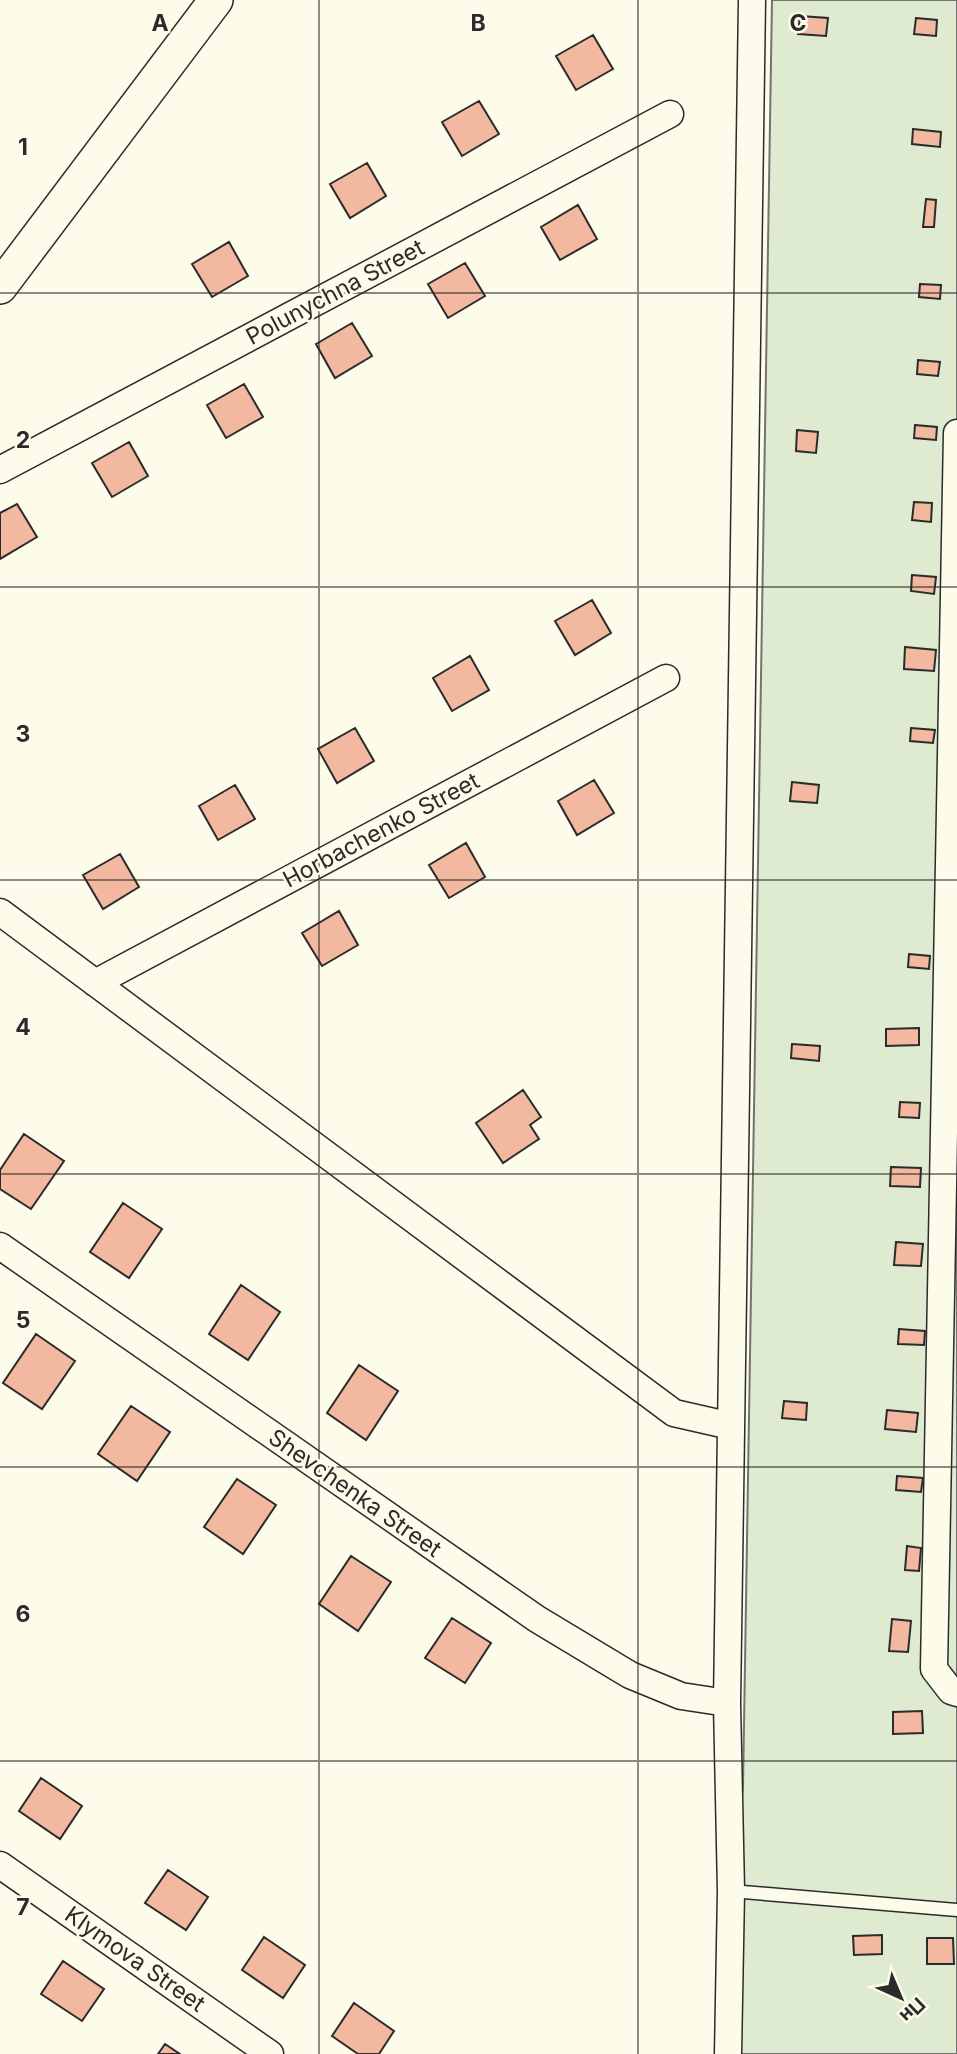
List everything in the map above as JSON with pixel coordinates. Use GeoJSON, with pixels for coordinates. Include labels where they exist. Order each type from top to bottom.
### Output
{"type":"FeatureCollection","features":[{"type":"Feature","properties":{"kind":"street"},"geometry":{"type":"LineString","coordinates":[[0,287],[216,0]]}},
{"type":"Feature","properties":{"kind":"street"},"geometry":{"type":"LineString","coordinates":[[728,2054],[731,1891],[727,1703],[752,0]]}},
{"type":"Feature","properties":{"kind":"street","name":"Polunychna Street"},"geometry":{"type":"LineString","coordinates":[[0,470],[670,114]]}},
{"type":"Feature","properties":{"kind":"street"},"geometry":{"type":"LineString","coordinates":[[957,433],[934,1669],[951,1691],[957,1693]]}},
{"type":"Feature","properties":{"kind":"street","name":"Horbachenko Street"},"geometry":{"type":"LineString","coordinates":[[95,983],[666,678]]}},
{"type":"Feature","properties":{"kind":"street"},"geometry":{"type":"LineString","coordinates":[[0,912],[674,1413],[731,1426]]}},
{"type":"Feature","properties":{"kind":"street","name":"Shevchenka Street"},"geometry":{"type":"LineString","coordinates":[[0,1246],[537,1619],[630,1675],[681,1696],[727,1703]]}},
{"type":"Feature","properties":{"kind":"street","name":"Klymova Street"},"geometry":{"type":"LineString","coordinates":[[0,1865],[270,2054]]}},
{"type":"Feature","properties":{"kind":"lane"},"geometry":{"type":"LineString","coordinates":[[731,1891],[957,1910]]}},
{"type":"Feature","properties":{"kind":"green space"},"geometry":{"type":"Polygon","coordinates":[[[772,0],[957,0],[957,2054],[728,2054],[731,1891],[743,1787],[772,0]]]}},
{"type":"Feature","properties":{"kind":"building"},"geometry":{"type":"Polygon","coordinates":[[[800,16],[828,18],[826,36],[798,34],[800,16]]]}},
{"type":"Feature","properties":{"kind":"building"},"geometry":{"type":"Polygon","coordinates":[[[916,18],[937,20],[936,36],[914,34],[916,18]]]}},
{"type":"Feature","properties":{"kind":"building"},"geometry":{"type":"Polygon","coordinates":[[[593,35],[613,69],[576,90],[556,56],[593,35]]]}},
{"type":"Feature","properties":{"kind":"building"},"geometry":{"type":"Polygon","coordinates":[[[479,101],[499,134],[462,156],[442,122],[479,101]]]}},
{"type":"Feature","properties":{"kind":"building"},"geometry":{"type":"Polygon","coordinates":[[[913,129],[941,132],[940,147],[912,144],[913,129]]]}},
{"type":"Feature","properties":{"kind":"building"},"geometry":{"type":"Polygon","coordinates":[[[367,163],[386,196],[350,218],[330,184],[367,163]]]}},
{"type":"Feature","properties":{"kind":"building"},"geometry":{"type":"Polygon","coordinates":[[[926,199],[936,200],[934,227],[923,227],[926,199]]]}},
{"type":"Feature","properties":{"kind":"building"},"geometry":{"type":"Polygon","coordinates":[[[578,205],[597,239],[560,260],[541,227],[578,205]]]}},
{"type":"Feature","properties":{"kind":"building"},"geometry":{"type":"Polygon","coordinates":[[[229,242],[248,276],[212,297],[192,264],[229,242]]]}},
{"type":"Feature","properties":{"kind":"building"},"geometry":{"type":"Polygon","coordinates":[[[465,263],[485,296],[448,318],[428,284],[465,263]]]}},
{"type":"Feature","properties":{"kind":"building"},"geometry":{"type":"Polygon","coordinates":[[[920,284],[941,285],[940,299],[919,297],[920,284]]]}},
{"type":"Feature","properties":{"kind":"building"},"geometry":{"type":"Polygon","coordinates":[[[352,323],[372,356],[335,378],[316,344],[352,323]]]}},
{"type":"Feature","properties":{"kind":"building"},"geometry":{"type":"Polygon","coordinates":[[[918,360],[940,362],[938,376],[917,374],[918,360]]]}},
{"type":"Feature","properties":{"kind":"building"},"geometry":{"type":"Polygon","coordinates":[[[244,384],[263,417],[226,438],[207,405],[244,384]]]}},
{"type":"Feature","properties":{"kind":"building"},"geometry":{"type":"Polygon","coordinates":[[[915,425],[937,427],[936,440],[914,438],[915,425]]]}},
{"type":"Feature","properties":{"kind":"building"},"geometry":{"type":"Polygon","coordinates":[[[797,430],[818,432],[816,453],[796,451],[797,430]]]}},
{"type":"Feature","properties":{"kind":"building"},"geometry":{"type":"Polygon","coordinates":[[[129,442],[148,476],[112,497],[92,463],[129,442]]]}},
{"type":"Feature","properties":{"kind":"building"},"geometry":{"type":"Polygon","coordinates":[[[914,502],[932,503],[931,522],[912,520],[914,502]]]}},
{"type":"Feature","properties":{"kind":"building"},"geometry":{"type":"Polygon","coordinates":[[[17,504],[37,537],[0,559],[0,513],[17,504]]]}},
{"type":"Feature","properties":{"kind":"building"},"geometry":{"type":"Polygon","coordinates":[[[912,575],[936,577],[934,594],[911,591],[912,575]]]}},
{"type":"Feature","properties":{"kind":"building"},"geometry":{"type":"Polygon","coordinates":[[[592,600],[611,633],[575,655],[555,621],[592,600]]]}},
{"type":"Feature","properties":{"kind":"building"},"geometry":{"type":"Polygon","coordinates":[[[905,647],[936,650],[934,671],[904,669],[905,647]]]}},
{"type":"Feature","properties":{"kind":"building"},"geometry":{"type":"Polygon","coordinates":[[[470,656],[489,690],[452,711],[433,678],[470,656]]]}},
{"type":"Feature","properties":{"kind":"building"},"geometry":{"type":"Polygon","coordinates":[[[355,728],[374,761],[337,783],[318,749],[355,728]]]}},
{"type":"Feature","properties":{"kind":"building"},"geometry":{"type":"Polygon","coordinates":[[[911,728],[935,730],[933,743],[910,741],[911,728]]]}},
{"type":"Feature","properties":{"kind":"building"},"geometry":{"type":"Polygon","coordinates":[[[594,780],[614,813],[577,835],[558,801],[594,780]]]}},
{"type":"Feature","properties":{"kind":"building"},"geometry":{"type":"Polygon","coordinates":[[[792,782],[819,785],[817,803],[790,801],[792,782]]]}},
{"type":"Feature","properties":{"kind":"building"},"geometry":{"type":"Polygon","coordinates":[[[235,785],[255,819],[218,840],[199,806],[235,785]]]}},
{"type":"Feature","properties":{"kind":"building"},"geometry":{"type":"Polygon","coordinates":[[[466,843],[485,877],[449,898],[429,865],[466,843]]]}},
{"type":"Feature","properties":{"kind":"building"},"geometry":{"type":"Polygon","coordinates":[[[120,854],[139,887],[103,909],[83,875],[120,854]]]}},
{"type":"Feature","properties":{"kind":"building"},"geometry":{"type":"Polygon","coordinates":[[[339,911],[358,945],[322,966],[302,933],[339,911]]]}},
{"type":"Feature","properties":{"kind":"building"},"geometry":{"type":"Polygon","coordinates":[[[909,954],[930,956],[929,969],[908,967],[909,954]]]}},
{"type":"Feature","properties":{"kind":"building"},"geometry":{"type":"Polygon","coordinates":[[[919,1028],[919,1045],[886,1046],[886,1029],[919,1028]]]}},
{"type":"Feature","properties":{"kind":"building"},"geometry":{"type":"Polygon","coordinates":[[[792,1044],[820,1046],[819,1061],[791,1058],[792,1044]]]}},
{"type":"Feature","properties":{"kind":"building"},"geometry":{"type":"Polygon","coordinates":[[[523,1090],[541,1117],[530,1125],[539,1139],[503,1163],[476,1123],[523,1090]]]}},
{"type":"Feature","properties":{"kind":"building"},"geometry":{"type":"Polygon","coordinates":[[[900,1102],[920,1103],[919,1118],[899,1117],[900,1102]]]}},
{"type":"Feature","properties":{"kind":"building"},"geometry":{"type":"Polygon","coordinates":[[[24,1134],[64,1161],[31,1209],[0,1189],[0,1170],[24,1134]]]}},
{"type":"Feature","properties":{"kind":"building"},"geometry":{"type":"Polygon","coordinates":[[[891,1167],[921,1168],[920,1187],[890,1186],[891,1167]]]}},
{"type":"Feature","properties":{"kind":"building"},"geometry":{"type":"Polygon","coordinates":[[[123,1203],[162,1229],[129,1278],[90,1252],[123,1203]]]}},
{"type":"Feature","properties":{"kind":"building"},"geometry":{"type":"Polygon","coordinates":[[[896,1242],[923,1244],[921,1266],[894,1265],[896,1242]]]}},
{"type":"Feature","properties":{"kind":"building"},"geometry":{"type":"Polygon","coordinates":[[[241,1285],[280,1312],[248,1360],[209,1334],[241,1285]]]}},
{"type":"Feature","properties":{"kind":"building"},"geometry":{"type":"Polygon","coordinates":[[[899,1329],[925,1331],[924,1345],[898,1344],[899,1329]]]}},
{"type":"Feature","properties":{"kind":"building"},"geometry":{"type":"Polygon","coordinates":[[[36,1334],[75,1361],[42,1409],[3,1383],[36,1334]]]}},
{"type":"Feature","properties":{"kind":"building"},"geometry":{"type":"Polygon","coordinates":[[[359,1365],[398,1391],[366,1440],[327,1413],[359,1365]]]}},
{"type":"Feature","properties":{"kind":"building"},"geometry":{"type":"Polygon","coordinates":[[[784,1401],[807,1403],[806,1420],[782,1418],[784,1401]]]}},
{"type":"Feature","properties":{"kind":"building"},"geometry":{"type":"Polygon","coordinates":[[[131,1406],[170,1432],[137,1481],[98,1454],[131,1406]]]}},
{"type":"Feature","properties":{"kind":"building"},"geometry":{"type":"Polygon","coordinates":[[[887,1410],[918,1413],[916,1432],[885,1429],[887,1410]]]}},
{"type":"Feature","properties":{"kind":"building"},"geometry":{"type":"Polygon","coordinates":[[[897,1476],[923,1478],[921,1492],[896,1490],[897,1476]]]}},
{"type":"Feature","properties":{"kind":"building"},"geometry":{"type":"Polygon","coordinates":[[[237,1479],[276,1505],[243,1554],[204,1527],[237,1479]]]}},
{"type":"Feature","properties":{"kind":"building"},"geometry":{"type":"Polygon","coordinates":[[[907,1546],[921,1548],[919,1571],[905,1570],[907,1546]]]}},
{"type":"Feature","properties":{"kind":"building"},"geometry":{"type":"Polygon","coordinates":[[[351,1556],[391,1582],[358,1631],[319,1604],[351,1556]]]}},
{"type":"Feature","properties":{"kind":"building"},"geometry":{"type":"Polygon","coordinates":[[[452,1618],[491,1643],[465,1683],[425,1658],[452,1618]]]}},
{"type":"Feature","properties":{"kind":"building"},"geometry":{"type":"Polygon","coordinates":[[[892,1619],[911,1621],[908,1652],[889,1651],[892,1619]]]}},
{"type":"Feature","properties":{"kind":"building"},"geometry":{"type":"Polygon","coordinates":[[[922,1711],[923,1733],[893,1734],[893,1712],[922,1711]]]}},
{"type":"Feature","properties":{"kind":"building"},"geometry":{"type":"Polygon","coordinates":[[[41,1778],[82,1806],[60,1839],[19,1811],[41,1778]]]}},
{"type":"Feature","properties":{"kind":"building"},"geometry":{"type":"Polygon","coordinates":[[[168,1870],[208,1897],[186,1930],[145,1903],[168,1870]]]}},
{"type":"Feature","properties":{"kind":"building"},"geometry":{"type":"Polygon","coordinates":[[[882,1935],[882,1954],[854,1955],[853,1936],[882,1935]]]}},
{"type":"Feature","properties":{"kind":"building"},"geometry":{"type":"Polygon","coordinates":[[[264,1937],[305,1965],[283,1998],[242,1970],[264,1937]]]}},
{"type":"Feature","properties":{"kind":"building"},"geometry":{"type":"Polygon","coordinates":[[[927,1938],[953,1938],[954,1964],[927,1964],[927,1938]]]}},
{"type":"Feature","properties":{"kind":"building"},"geometry":{"type":"Polygon","coordinates":[[[63,1961],[104,1989],[82,2021],[41,1994],[63,1961]]]}},
{"type":"Feature","properties":{"kind":"building"},"geometry":{"type":"Polygon","coordinates":[[[354,2003],[394,2031],[379,2054],[358,2054],[332,2036],[354,2003]]]}},
{"type":"Feature","properties":{"kind":"building"},"geometry":{"type":"Polygon","coordinates":[[[165,2044],[180,2054],[158,2054],[165,2044]]]}}]}
